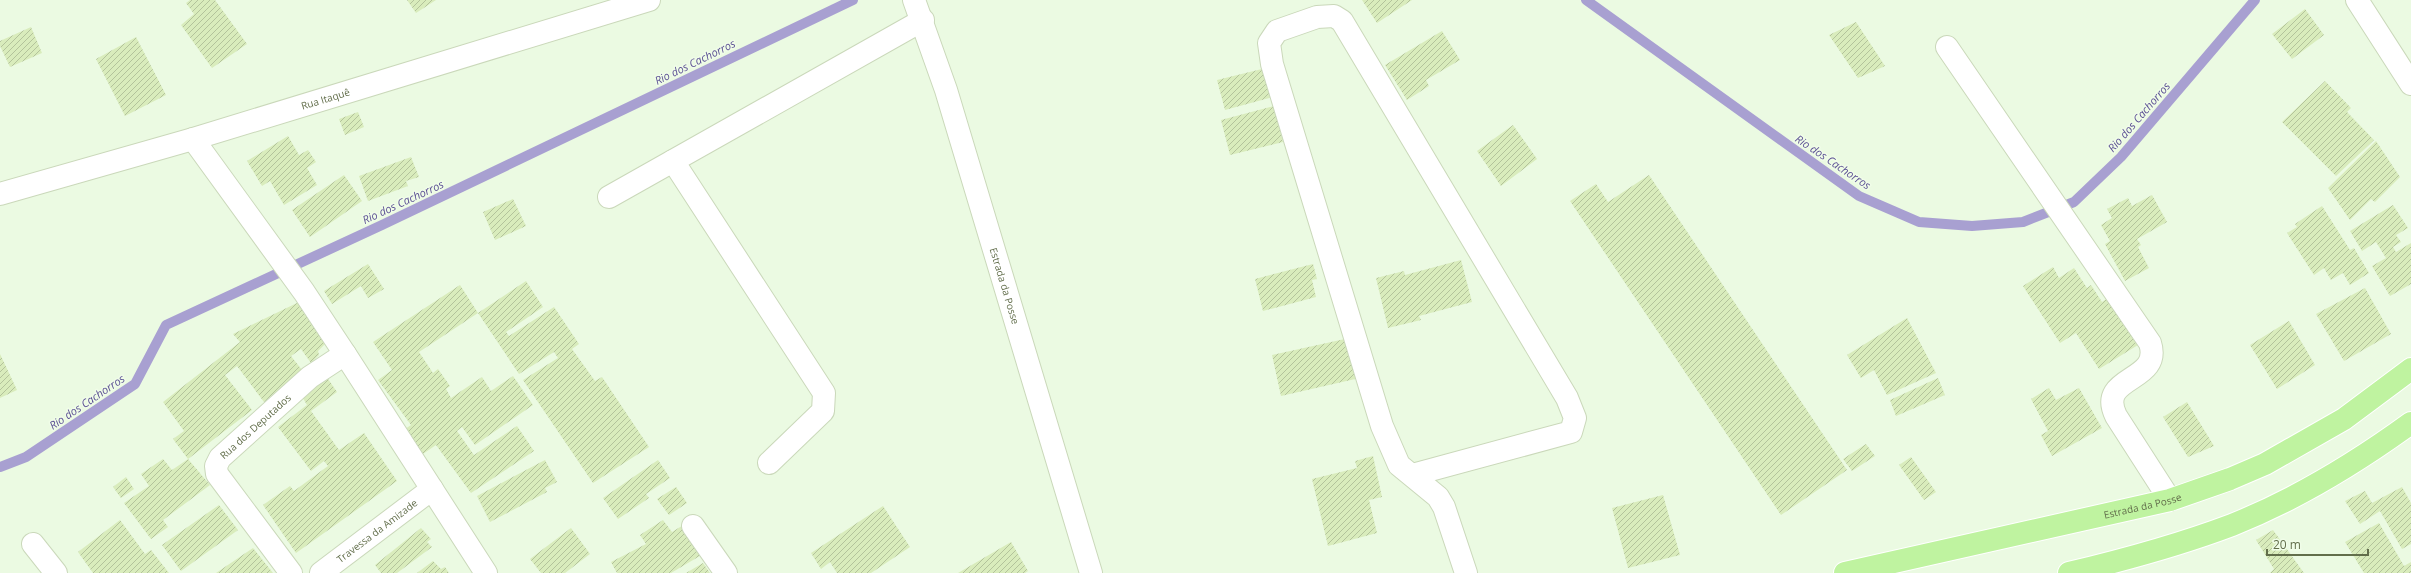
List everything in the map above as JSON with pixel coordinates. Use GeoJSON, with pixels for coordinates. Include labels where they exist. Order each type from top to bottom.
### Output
{"type":"FeatureCollection","features":[{"type":"Feature","properties":{"kind":"main road","name":"Estrada da Posse"},"geometry":{"type":"LineString","coordinates":[[1845,573],[2170,500],[2230,479],[2303,443],[2344,419],[2411,369]]}},
{"type":"Feature","properties":{"kind":"main road"},"geometry":{"type":"LineString","coordinates":[[2077,572],[2189,540],[2240,521],[2320,481],[2366,454],[2411,423]]}},
{"type":"Feature","properties":{"kind":"street","name":"Rua Itaquê"},"geometry":{"type":"LineString","coordinates":[[0,194],[193,139],[649,0]]}},
{"type":"Feature","properties":{"kind":"street","name":"Estrada da Posse"},"geometry":{"type":"LineString","coordinates":[[914,0],[923,20],[946,90],[1091,573]]}},
{"type":"Feature","properties":{"kind":"street"},"geometry":{"type":"LineString","coordinates":[[2357,0],[2411,84]]}},
{"type":"Feature","properties":{"kind":"street"},"geometry":{"type":"LineString","coordinates":[[1412,475],[1571,432],[1575,418],[1567,398],[1342,22],[1334,16],[1317,17],[1277,31],[1269,43],[1269,52],[1382,426],[1399,465],[1438,497],[1444,508],[1466,573]]}},
{"type":"Feature","properties":{"kind":"street"},"geometry":{"type":"LineString","coordinates":[[609,197],[923,20]]}},
{"type":"Feature","properties":{"kind":"street"},"geometry":{"type":"LineString","coordinates":[[1947,47],[2150,343],[2152,360],[2149,366],[2117,389],[2112,394],[2111,401],[2116,416],[2170,500]]}},
{"type":"Feature","properties":{"kind":"street"},"geometry":{"type":"LineString","coordinates":[[193,139],[304,292],[486,573]]}},
{"type":"Feature","properties":{"kind":"street"},"geometry":{"type":"LineString","coordinates":[[673,161],[824,393],[823,411],[769,463]]}},
{"type":"Feature","properties":{"kind":"street","name":"Rua dos Deputados"},"geometry":{"type":"LineString","coordinates":[[291,573],[217,474],[216,466],[220,458],[310,377],[345,354]]}},
{"type":"Feature","properties":{"kind":"street","name":"Travessa da Amizade"},"geometry":{"type":"LineString","coordinates":[[321,573],[432,489]]}},
{"type":"Feature","properties":{"kind":"street"},"geometry":{"type":"LineString","coordinates":[[693,526],[726,573]]}},
{"type":"Feature","properties":{"kind":"street"},"geometry":{"type":"LineString","coordinates":[[33,544],[56,573]]}},
{"type":"Feature","properties":{"kind":"building"},"geometry":{"type":"Polygon","coordinates":[[[190,0],[215,0],[247,44],[212,68],[181,25],[194,14],[186,3],[190,0]]]}},
{"type":"Feature","properties":{"kind":"building"},"geometry":{"type":"Polygon","coordinates":[[[407,0],[436,0],[416,13],[407,0]]]}},
{"type":"Feature","properties":{"kind":"building"},"geometry":{"type":"Polygon","coordinates":[[[1362,0],[1412,0],[1377,23],[1362,0]]]}},
{"type":"Feature","properties":{"kind":"building"},"geometry":{"type":"Polygon","coordinates":[[[2305,9],[2324,35],[2292,59],[2272,34],[2305,9]]]}},
{"type":"Feature","properties":{"kind":"building"},"geometry":{"type":"Polygon","coordinates":[[[1856,22],[1885,66],[1858,78],[1829,35],[1856,22]]]}},
{"type":"Feature","properties":{"kind":"building"},"geometry":{"type":"Polygon","coordinates":[[[31,27],[42,53],[10,67],[0,46],[0,41],[31,27]]]}},
{"type":"Feature","properties":{"kind":"building"},"geometry":{"type":"Polygon","coordinates":[[[1442,31],[1460,60],[1426,80],[1429,86],[1407,100],[1385,65],[1442,31]]]}},
{"type":"Feature","properties":{"kind":"building"},"geometry":{"type":"Polygon","coordinates":[[[136,37],[166,95],[125,116],[96,59],[136,37]]]}},
{"type":"Feature","properties":{"kind":"building"},"geometry":{"type":"Polygon","coordinates":[[[1270,67],[1277,96],[1225,110],[1217,80],[1270,67]]]}},
{"type":"Feature","properties":{"kind":"building"},"geometry":{"type":"Polygon","coordinates":[[[2325,81],[2351,108],[2347,112],[2374,140],[2336,176],[2282,122],[2325,81]]]}},
{"type":"Feature","properties":{"kind":"building"},"geometry":{"type":"Polygon","coordinates":[[[1274,106],[1283,142],[1230,155],[1221,120],[1274,106]]]}},
{"type":"Feature","properties":{"kind":"building"},"geometry":{"type":"Polygon","coordinates":[[[358,112],[364,127],[345,135],[339,119],[358,112]]]}},
{"type":"Feature","properties":{"kind":"building"},"geometry":{"type":"Polygon","coordinates":[[[1513,125],[1537,159],[1501,186],[1477,151],[1513,125]]]}},
{"type":"Feature","properties":{"kind":"building"},"geometry":{"type":"Polygon","coordinates":[[[288,136],[299,155],[308,150],[316,162],[307,168],[317,185],[284,205],[270,181],[262,186],[247,161],[288,136]]]}},
{"type":"Feature","properties":{"kind":"building"},"geometry":{"type":"Polygon","coordinates":[[[2376,141],[2400,177],[2375,202],[2371,199],[2350,220],[2328,188],[2376,141]]]}},
{"type":"Feature","properties":{"kind":"building"},"geometry":{"type":"Polygon","coordinates":[[[411,157],[419,177],[406,181],[408,186],[368,201],[359,176],[411,157]]]}},
{"type":"Feature","properties":{"kind":"building"},"geometry":{"type":"Polygon","coordinates":[[[344,175],[362,201],[310,237],[292,210],[344,175]]]}},
{"type":"Feature","properties":{"kind":"building"},"geometry":{"type":"Polygon","coordinates":[[[1649,175],[1847,470],[1781,515],[1570,201],[1596,184],[1608,202],[1649,175]]]}},
{"type":"Feature","properties":{"kind":"building"},"geometry":{"type":"Polygon","coordinates":[[[2152,195],[2167,222],[2137,239],[2141,245],[2138,247],[2149,268],[2125,281],[2105,244],[2110,241],[2101,225],[2112,218],[2107,209],[2128,198],[2132,206],[2152,195]]]}},
{"type":"Feature","properties":{"kind":"building"},"geometry":{"type":"Polygon","coordinates":[[[513,199],[526,226],[495,240],[483,212],[513,199]]]}},
{"type":"Feature","properties":{"kind":"building"},"geometry":{"type":"Polygon","coordinates":[[[2393,205],[2408,228],[2396,235],[2401,242],[2393,247],[2396,252],[2411,243],[2411,284],[2390,296],[2372,266],[2386,258],[2376,242],[2362,251],[2350,231],[2393,205]]]}},
{"type":"Feature","properties":{"kind":"building"},"geometry":{"type":"Polygon","coordinates":[[[2322,206],[2350,250],[2354,248],[2369,273],[2350,285],[2343,273],[2331,280],[2324,268],[2314,275],[2287,233],[2297,227],[2295,224],[2322,206]]]}},
{"type":"Feature","properties":{"kind":"building"},"geometry":{"type":"Polygon","coordinates":[[[1461,260],[1472,302],[1419,316],[1421,320],[1388,328],[1376,278],[1404,271],[1405,275],[1461,260]]]}},
{"type":"Feature","properties":{"kind":"building"},"geometry":{"type":"Polygon","coordinates":[[[368,264],[384,289],[368,298],[361,286],[332,304],[324,291],[368,264]]]}},
{"type":"Feature","properties":{"kind":"building"},"geometry":{"type":"Polygon","coordinates":[[[1313,264],[1317,279],[1312,280],[1316,297],[1263,311],[1255,279],[1313,264]]]}},
{"type":"Feature","properties":{"kind":"building"},"geometry":{"type":"Polygon","coordinates":[[[2053,267],[2059,278],[2074,268],[2087,288],[2091,285],[2102,302],[2108,298],[2138,345],[2099,369],[2076,333],[2060,343],[2023,286],[2053,267]]]}},
{"type":"Feature","properties":{"kind":"building"},"geometry":{"type":"Polygon","coordinates":[[[526,281],[543,307],[506,332],[509,336],[554,307],[579,344],[572,349],[595,381],[602,377],[649,447],[593,483],[523,380],[558,358],[554,352],[519,374],[478,313],[526,281]]]}},
{"type":"Feature","properties":{"kind":"building"},"geometry":{"type":"Polygon","coordinates":[[[460,285],[478,313],[419,352],[433,373],[438,369],[450,386],[446,389],[451,398],[482,377],[491,391],[513,376],[533,405],[475,445],[462,427],[457,431],[474,455],[517,426],[534,451],[471,493],[436,445],[420,456],[402,431],[411,425],[378,380],[392,370],[373,342],[460,285]]]}},
{"type":"Feature","properties":{"kind":"building"},"geometry":{"type":"Polygon","coordinates":[[[2365,288],[2391,334],[2344,361],[2316,314],[2365,288]]]}},
{"type":"Feature","properties":{"kind":"building"},"geometry":{"type":"Polygon","coordinates":[[[299,302],[325,344],[318,351],[319,355],[311,363],[301,349],[291,356],[302,370],[264,402],[237,366],[225,375],[252,410],[188,459],[173,439],[184,431],[163,402],[240,342],[233,334],[299,302]]]}},
{"type":"Feature","properties":{"kind":"building"},"geometry":{"type":"Polygon","coordinates":[[[1907,318],[1936,373],[1887,395],[1874,370],[1861,378],[1847,355],[1907,318]]]}},
{"type":"Feature","properties":{"kind":"building"},"geometry":{"type":"Polygon","coordinates":[[[2289,321],[2315,365],[2277,389],[2250,345],[2289,321]]]}},
{"type":"Feature","properties":{"kind":"building"},"geometry":{"type":"Polygon","coordinates":[[[1354,337],[1364,377],[1281,396],[1272,355],[1354,337]]]}},
{"type":"Feature","properties":{"kind":"building"},"geometry":{"type":"Polygon","coordinates":[[[0,354],[17,390],[0,398],[0,354]]]}},
{"type":"Feature","properties":{"kind":"building"},"geometry":{"type":"Polygon","coordinates":[[[326,376],[337,392],[311,411],[339,450],[364,433],[397,481],[296,553],[263,505],[290,486],[294,491],[328,466],[324,461],[311,471],[278,427],[307,405],[301,395],[326,376]]]}},
{"type":"Feature","properties":{"kind":"building"},"geometry":{"type":"Polygon","coordinates":[[[1938,378],[1945,395],[1896,416],[1890,400],[1938,378]]]}},
{"type":"Feature","properties":{"kind":"building"},"geometry":{"type":"Polygon","coordinates":[[[2049,388],[2056,400],[2079,388],[2102,428],[2052,456],[2041,435],[2048,431],[2031,399],[2049,388]]]}},
{"type":"Feature","properties":{"kind":"building"},"geometry":{"type":"Polygon","coordinates":[[[2187,402],[2214,446],[2188,457],[2163,417],[2187,402]]]}},
{"type":"Feature","properties":{"kind":"building"},"geometry":{"type":"Polygon","coordinates":[[[1866,444],[1875,456],[1852,471],[1843,459],[1866,444]]]}},
{"type":"Feature","properties":{"kind":"building"},"geometry":{"type":"Polygon","coordinates":[[[1373,456],[1382,497],[1369,500],[1377,533],[1328,546],[1312,479],[1357,468],[1355,461],[1373,456]]]}},
{"type":"Feature","properties":{"kind":"building"},"geometry":{"type":"Polygon","coordinates":[[[1911,457],[1936,492],[1924,500],[1899,465],[1911,457]]]}},
{"type":"Feature","properties":{"kind":"building"},"geometry":{"type":"Polygon","coordinates":[[[163,459],[172,470],[188,459],[210,485],[163,520],[168,527],[151,539],[124,503],[149,486],[141,474],[163,459]]]}},
{"type":"Feature","properties":{"kind":"building"},"geometry":{"type":"Polygon","coordinates":[[[545,460],[557,482],[545,488],[547,492],[490,522],[477,496],[545,460]]]}},
{"type":"Feature","properties":{"kind":"building"},"geometry":{"type":"Polygon","coordinates":[[[658,460],[670,478],[646,494],[649,498],[618,519],[603,498],[658,460]]]}},
{"type":"Feature","properties":{"kind":"building"},"geometry":{"type":"Polygon","coordinates":[[[126,477],[134,489],[121,498],[113,487],[126,477]]]}},
{"type":"Feature","properties":{"kind":"building"},"geometry":{"type":"Polygon","coordinates":[[[676,487],[687,503],[669,515],[657,499],[676,487]]]}},
{"type":"Feature","properties":{"kind":"building"},"geometry":{"type":"Polygon","coordinates":[[[2402,487],[2411,503],[2411,544],[2402,549],[2380,511],[2360,524],[2345,501],[2365,491],[2372,503],[2402,487]]]}},
{"type":"Feature","properties":{"kind":"building"},"geometry":{"type":"Polygon","coordinates":[[[1663,495],[1680,555],[1628,568],[1612,508],[1663,495]]]}},
{"type":"Feature","properties":{"kind":"building"},"geometry":{"type":"Polygon","coordinates":[[[219,505],[238,530],[181,571],[162,545],[219,505]]]}},
{"type":"Feature","properties":{"kind":"building"},"geometry":{"type":"Polygon","coordinates":[[[883,506],[910,547],[871,573],[837,573],[830,562],[821,569],[811,553],[883,506]]]}},
{"type":"Feature","properties":{"kind":"building"},"geometry":{"type":"Polygon","coordinates":[[[120,520],[145,554],[151,550],[169,573],[93,573],[78,552],[120,520]]]}},
{"type":"Feature","properties":{"kind":"building"},"geometry":{"type":"Polygon","coordinates":[[[663,520],[672,532],[690,521],[710,550],[671,573],[617,573],[611,562],[646,544],[640,535],[663,520]]]}},
{"type":"Feature","properties":{"kind":"building"},"geometry":{"type":"Polygon","coordinates":[[[2379,523],[2404,566],[2411,562],[2411,573],[2364,573],[2345,542],[2379,523]]]}},
{"type":"Feature","properties":{"kind":"building"},"geometry":{"type":"Polygon","coordinates":[[[421,528],[431,539],[427,542],[432,547],[397,573],[381,573],[375,565],[421,528]]]}},
{"type":"Feature","properties":{"kind":"building"},"geometry":{"type":"Polygon","coordinates":[[[571,528],[590,554],[565,573],[541,573],[530,559],[571,528]]]}},
{"type":"Feature","properties":{"kind":"building"},"geometry":{"type":"Polygon","coordinates":[[[2273,530],[2304,573],[2270,573],[2274,569],[2256,540],[2273,530]]]}},
{"type":"Feature","properties":{"kind":"building"},"geometry":{"type":"Polygon","coordinates":[[[1011,542],[1028,571],[1025,573],[958,573],[1011,542]]]}},
{"type":"Feature","properties":{"kind":"building"},"geometry":{"type":"Polygon","coordinates":[[[253,548],[273,573],[216,573],[253,548]]]}},
{"type":"Feature","properties":{"kind":"building"},"geometry":{"type":"Polygon","coordinates":[[[433,561],[441,569],[445,567],[449,573],[417,573],[433,561]]]}},
{"type":"Feature","properties":{"kind":"building"},"geometry":{"type":"Polygon","coordinates":[[[703,563],[710,573],[686,573],[703,563]]]}},
{"type":"Feature","properties":{"kind":"waterway","name":"Rio dos Cachorros"},"geometry":{"type":"LineString","coordinates":[[0,467],[26,457],[135,384],[166,325],[382,225],[853,0]]}},
{"type":"Feature","properties":{"kind":"waterway","name":"Rio dos Cachorros"},"geometry":{"type":"LineString","coordinates":[[1586,0],[1859,196],[1919,222],[1972,226],[2023,222],[2074,202],[2121,157],[2255,0]]}}]}
